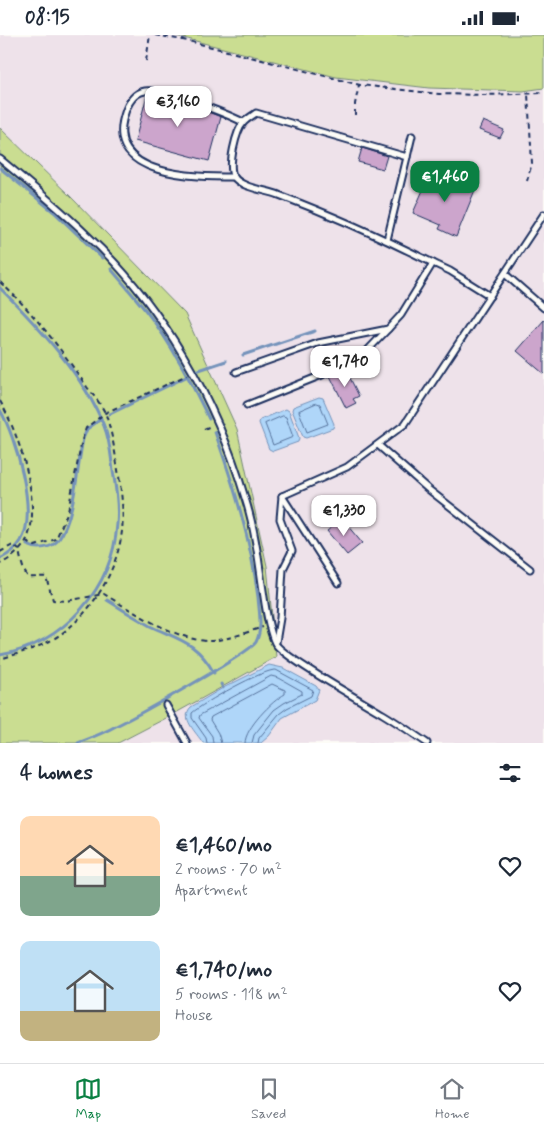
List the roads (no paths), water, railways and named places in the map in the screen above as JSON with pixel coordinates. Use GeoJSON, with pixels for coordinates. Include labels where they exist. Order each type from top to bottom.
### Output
{"type":"FeatureCollection","features":[{"type":"Feature","properties":{"kind":"lane"},"geometry":{"type":"LineString","coordinates":[[234,177],[179,175],[148,165],[127,150],[122,142],[122,125],[124,114],[132,98],[137,93],[149,91],[219,111],[243,122]]}},
{"type":"Feature","properties":{"kind":"lane"},"geometry":{"type":"LineString","coordinates":[[407,157],[256,113],[243,122],[235,143],[230,167],[234,177],[248,187],[271,192],[319,210],[387,240],[450,271],[490,296]]}},
{"type":"Feature","properties":{"kind":"lane"},"geometry":{"type":"LineString","coordinates":[[387,240],[412,136]]}},
{"type":"Feature","properties":{"kind":"lane"},"geometry":{"type":"LineString","coordinates":[[0,159],[87,234],[122,271],[153,310],[192,372],[218,423],[246,499],[257,546],[266,608],[276,645],[300,663],[427,743]]}},
{"type":"Feature","properties":{"kind":"lane"},"geometry":{"type":"LineString","coordinates":[[282,496],[347,467],[405,424],[544,214]]}},
{"type":"Feature","properties":{"kind":"lane"},"geometry":{"type":"LineString","coordinates":[[247,405],[322,375],[366,352],[401,315],[433,263]]}},
{"type":"Feature","properties":{"kind":"lane"},"geometry":{"type":"LineString","coordinates":[[505,274],[544,308]]}},
{"type":"Feature","properties":{"kind":"lane"},"geometry":{"type":"LineString","coordinates":[[236,372],[318,343],[388,329]]}},
{"type":"Feature","properties":{"kind":"lane"},"geometry":{"type":"LineString","coordinates":[[378,445],[428,489],[530,569]]}},
{"type":"Feature","properties":{"kind":"lane"},"geometry":{"type":"LineString","coordinates":[[276,645],[283,569],[286,559],[292,551],[280,519],[282,496]]}},
{"type":"Feature","properties":{"kind":"lane"},"geometry":{"type":"LineString","coordinates":[[282,496],[338,583]]}},
{"type":"Feature","properties":{"kind":"lane"},"geometry":{"type":"LineString","coordinates":[[166,705],[187,743]]}},
{"type":"Feature","properties":{"kind":"water"},"geometry":{"type":"Polygon","coordinates":[[[319,397],[323,398],[334,424],[333,428],[306,438],[303,437],[292,410],[293,407],[319,397]]]}},
{"type":"Feature","properties":{"kind":"water"},"geometry":{"type":"Polygon","coordinates":[[[286,409],[289,411],[299,438],[298,442],[273,451],[269,449],[259,423],[260,420],[286,409]]]}},
{"type":"Feature","properties":{"kind":"water"},"geometry":{"type":"Polygon","coordinates":[[[269,665],[283,668],[316,686],[319,690],[315,700],[282,718],[269,736],[261,743],[203,743],[188,720],[188,711],[191,707],[221,689],[269,665]]]}},
{"type":"Feature","properties":{"kind":"waterway"},"geometry":{"type":"LineString","coordinates":[[0,168],[54,212],[102,258]]}},
{"type":"Feature","properties":{"kind":"waterway"},"geometry":{"type":"LineString","coordinates":[[111,269],[146,311],[173,350],[209,419]]}},
{"type":"Feature","properties":{"kind":"waterway"},"geometry":{"type":"LineString","coordinates":[[0,288],[59,353],[85,389],[95,407],[109,442],[118,511],[113,548],[106,570],[95,591],[81,609],[64,626],[45,639],[23,649],[0,655]]}},
{"type":"Feature","properties":{"kind":"waterway"},"geometry":{"type":"LineString","coordinates":[[243,355],[315,331]]}},
{"type":"Feature","properties":{"kind":"waterway"},"geometry":{"type":"LineString","coordinates":[[196,371],[226,361]]}},
{"type":"Feature","properties":{"kind":"waterway"},"geometry":{"type":"LineString","coordinates":[[110,414],[188,376]]}},
{"type":"Feature","properties":{"kind":"waterway"},"geometry":{"type":"LineString","coordinates":[[0,410],[12,438],[23,475],[27,513],[26,528],[21,541],[17,547],[0,559]]}},
{"type":"Feature","properties":{"kind":"waterway"},"geometry":{"type":"LineString","coordinates":[[27,545],[35,548],[44,548],[52,545],[59,539],[69,518],[83,439],[87,429],[101,419]]}},
{"type":"Feature","properties":{"kind":"waterway"},"geometry":{"type":"LineString","coordinates":[[78,743],[107,731],[167,698],[234,659],[256,642],[260,620],[251,555],[235,493],[215,432]]}},
{"type":"Feature","properties":{"kind":"waterway"},"geometry":{"type":"LineString","coordinates":[[107,600],[150,626],[194,648],[208,663],[214,673]]}},
{"type":"Feature","properties":{"kind":"waterway"},"geometry":{"type":"LineString","coordinates":[[221,684],[223,688]]}}]}
